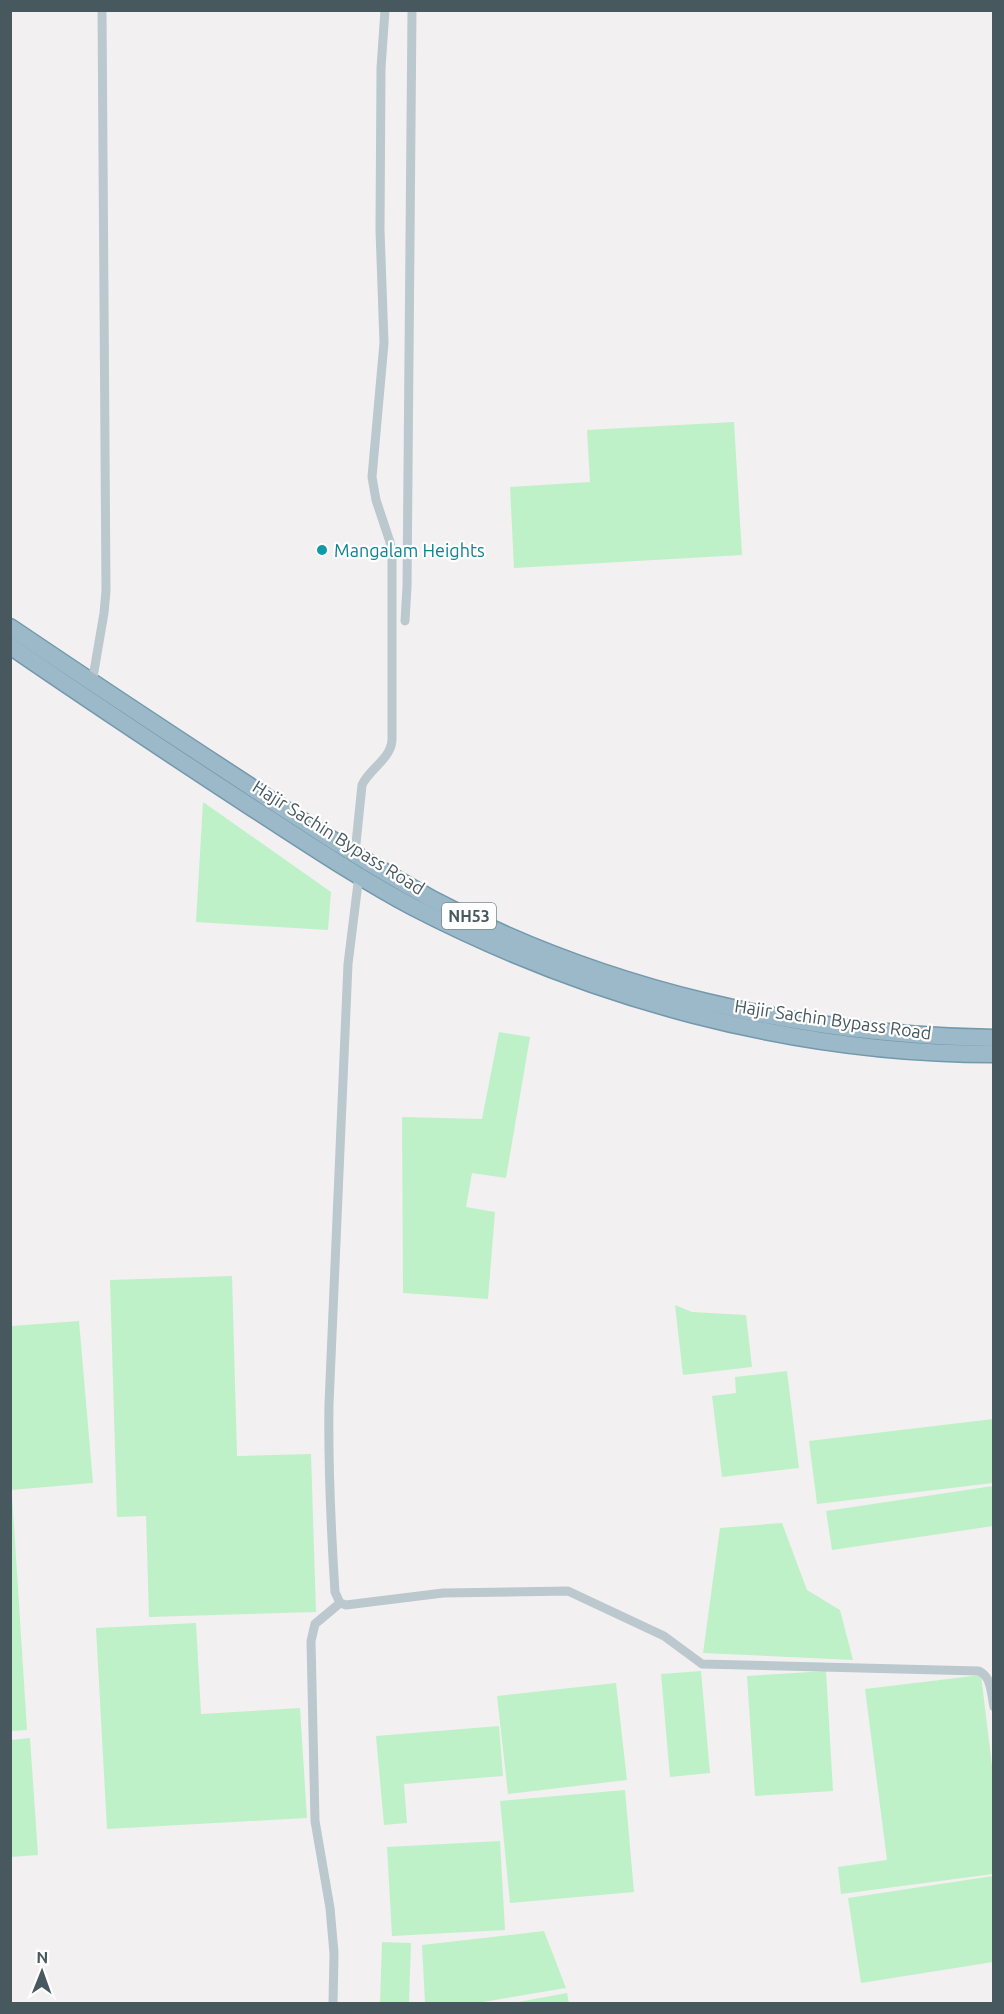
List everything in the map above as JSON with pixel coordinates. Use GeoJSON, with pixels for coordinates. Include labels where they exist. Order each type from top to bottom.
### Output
{"type":"FeatureCollection","features":[{"type":"Feature","properties":{"kind":"highway","name":"NH53"},"geometry":{"type":"LineString","coordinates":[[10,627],[355,854],[433,899],[518,939],[590,968],[668,992],[759,1014],[860,1030],[950,1038],[993,1038]]}},
{"type":"Feature","properties":{"kind":"highway","name":"Hajir Sachin Bypass Road"},"geometry":{"type":"LineString","coordinates":[[10,646],[123,723],[359,875],[410,905],[475,938],[556,972],[638,999],[726,1023],[811,1039],[948,1054],[993,1054]]}},
{"type":"Feature","properties":{"kind":"street"},"geometry":{"type":"LineString","coordinates":[[92,683],[105,603],[102,10]]}},
{"type":"Feature","properties":{"kind":"street"},"geometry":{"type":"LineString","coordinates":[[355,854],[362,785],[365,777],[388,754],[392,746],[392,558],[390,542],[374,494],[372,477],[384,343],[380,231],[381,80],[385,10]]}},
{"type":"Feature","properties":{"kind":"street"},"geometry":{"type":"LineString","coordinates":[[405,621],[412,10]]}},
{"type":"Feature","properties":{"kind":"street"},"geometry":{"type":"LineString","coordinates":[[359,875],[348,964],[328,1415],[335,1592],[340,1602],[346,1605],[443,1593],[567,1591],[664,1636],[702,1664],[979,1671],[989,1680],[993,1707]]}},
{"type":"Feature","properties":{"kind":"street"},"geometry":{"type":"LineString","coordinates":[[333,2004],[334,1953],[330,1908],[315,1821],[312,1641],[315,1624],[340,1602]]}},
{"type":"Feature","properties":{"kind":"green space"},"geometry":{"type":"Polygon","coordinates":[[[734,422],[742,555],[514,568],[510,487],[590,482],[587,430],[734,422]]]}},
{"type":"Feature","properties":{"kind":"green space"},"geometry":{"type":"Polygon","coordinates":[[[203,802],[331,892],[328,930],[196,922],[203,802]]]}},
{"type":"Feature","properties":{"kind":"green space"},"geometry":{"type":"Polygon","coordinates":[[[499,1032],[530,1037],[506,1178],[472,1173],[466,1207],[495,1212],[488,1299],[403,1293],[402,1117],[482,1119],[499,1032]]]}},
{"type":"Feature","properties":{"kind":"green space"},"geometry":{"type":"Polygon","coordinates":[[[232,1276],[237,1456],[311,1454],[316,1612],[149,1617],[146,1516],[117,1517],[110,1280],[232,1276]]]}},
{"type":"Feature","properties":{"kind":"green space"},"geometry":{"type":"Polygon","coordinates":[[[675,1305],[692,1312],[746,1315],[752,1367],[683,1375],[675,1305]]]}},
{"type":"Feature","properties":{"kind":"green space"},"geometry":{"type":"Polygon","coordinates":[[[79,1321],[93,1483],[11,1490],[11,1326],[79,1321]]]}},
{"type":"Feature","properties":{"kind":"green space"},"geometry":{"type":"Polygon","coordinates":[[[787,1371],[799,1468],[722,1477],[712,1396],[736,1393],[735,1377],[787,1371]]]}},
{"type":"Feature","properties":{"kind":"green space"},"geometry":{"type":"Polygon","coordinates":[[[993,1419],[993,1483],[817,1504],[809,1441],[993,1419]]]}},
{"type":"Feature","properties":{"kind":"green space"},"geometry":{"type":"Polygon","coordinates":[[[993,1486],[993,1526],[832,1550],[826,1511],[993,1486]]]}},
{"type":"Feature","properties":{"kind":"green space"},"geometry":{"type":"Polygon","coordinates":[[[12,1494],[27,1730],[11,1731],[10,1495],[12,1494]]]}},
{"type":"Feature","properties":{"kind":"green space"},"geometry":{"type":"Polygon","coordinates":[[[782,1523],[807,1590],[840,1610],[853,1660],[703,1653],[720,1528],[782,1523]]]}},
{"type":"Feature","properties":{"kind":"green space"},"geometry":{"type":"Polygon","coordinates":[[[196,1623],[201,1714],[300,1708],[307,1818],[107,1829],[96,1628],[196,1623]]]}},
{"type":"Feature","properties":{"kind":"green space"},"geometry":{"type":"Polygon","coordinates":[[[701,1671],[710,1773],[670,1777],[661,1674],[701,1671]]]}},
{"type":"Feature","properties":{"kind":"green space"},"geometry":{"type":"Polygon","coordinates":[[[826,1671],[833,1791],[755,1796],[747,1676],[826,1671]]]}},
{"type":"Feature","properties":{"kind":"green space"},"geometry":{"type":"Polygon","coordinates":[[[981,1675],[993,1774],[993,1874],[841,1894],[838,1867],[887,1860],[865,1689],[981,1675]]]}},
{"type":"Feature","properties":{"kind":"green space"},"geometry":{"type":"Polygon","coordinates":[[[616,1683],[627,1780],[508,1794],[497,1696],[616,1683]]]}},
{"type":"Feature","properties":{"kind":"green space"},"geometry":{"type":"Polygon","coordinates":[[[499,1726],[503,1776],[404,1784],[407,1823],[384,1825],[376,1736],[499,1726]]]}},
{"type":"Feature","properties":{"kind":"green space"},"geometry":{"type":"Polygon","coordinates":[[[30,1738],[38,1855],[11,1857],[11,1740],[30,1738]]]}},
{"type":"Feature","properties":{"kind":"green space"},"geometry":{"type":"Polygon","coordinates":[[[625,1790],[634,1892],[510,1903],[500,1801],[625,1790]]]}},
{"type":"Feature","properties":{"kind":"green space"},"geometry":{"type":"Polygon","coordinates":[[[500,1841],[505,1930],[392,1936],[387,1847],[500,1841]]]}},
{"type":"Feature","properties":{"kind":"green space"},"geometry":{"type":"Polygon","coordinates":[[[993,1876],[993,1962],[861,1983],[848,1898],[993,1876]]]}},
{"type":"Feature","properties":{"kind":"green space"},"geometry":{"type":"Polygon","coordinates":[[[544,1931],[566,1988],[477,2003],[425,2003],[422,1945],[544,1931]]]}},
{"type":"Feature","properties":{"kind":"green space"},"geometry":{"type":"Polygon","coordinates":[[[382,1942],[411,1943],[409,2003],[380,2003],[382,1942]]]}},
{"type":"Feature","properties":{"kind":"green space"},"geometry":{"type":"Polygon","coordinates":[[[567,1993],[569,2003],[513,2003],[567,1993]]]}},
{"type":"Feature","properties":{"kind":"place","name":"Mangalam Heights"},"geometry":{"type":"Point","coordinates":[322,550]}}]}
